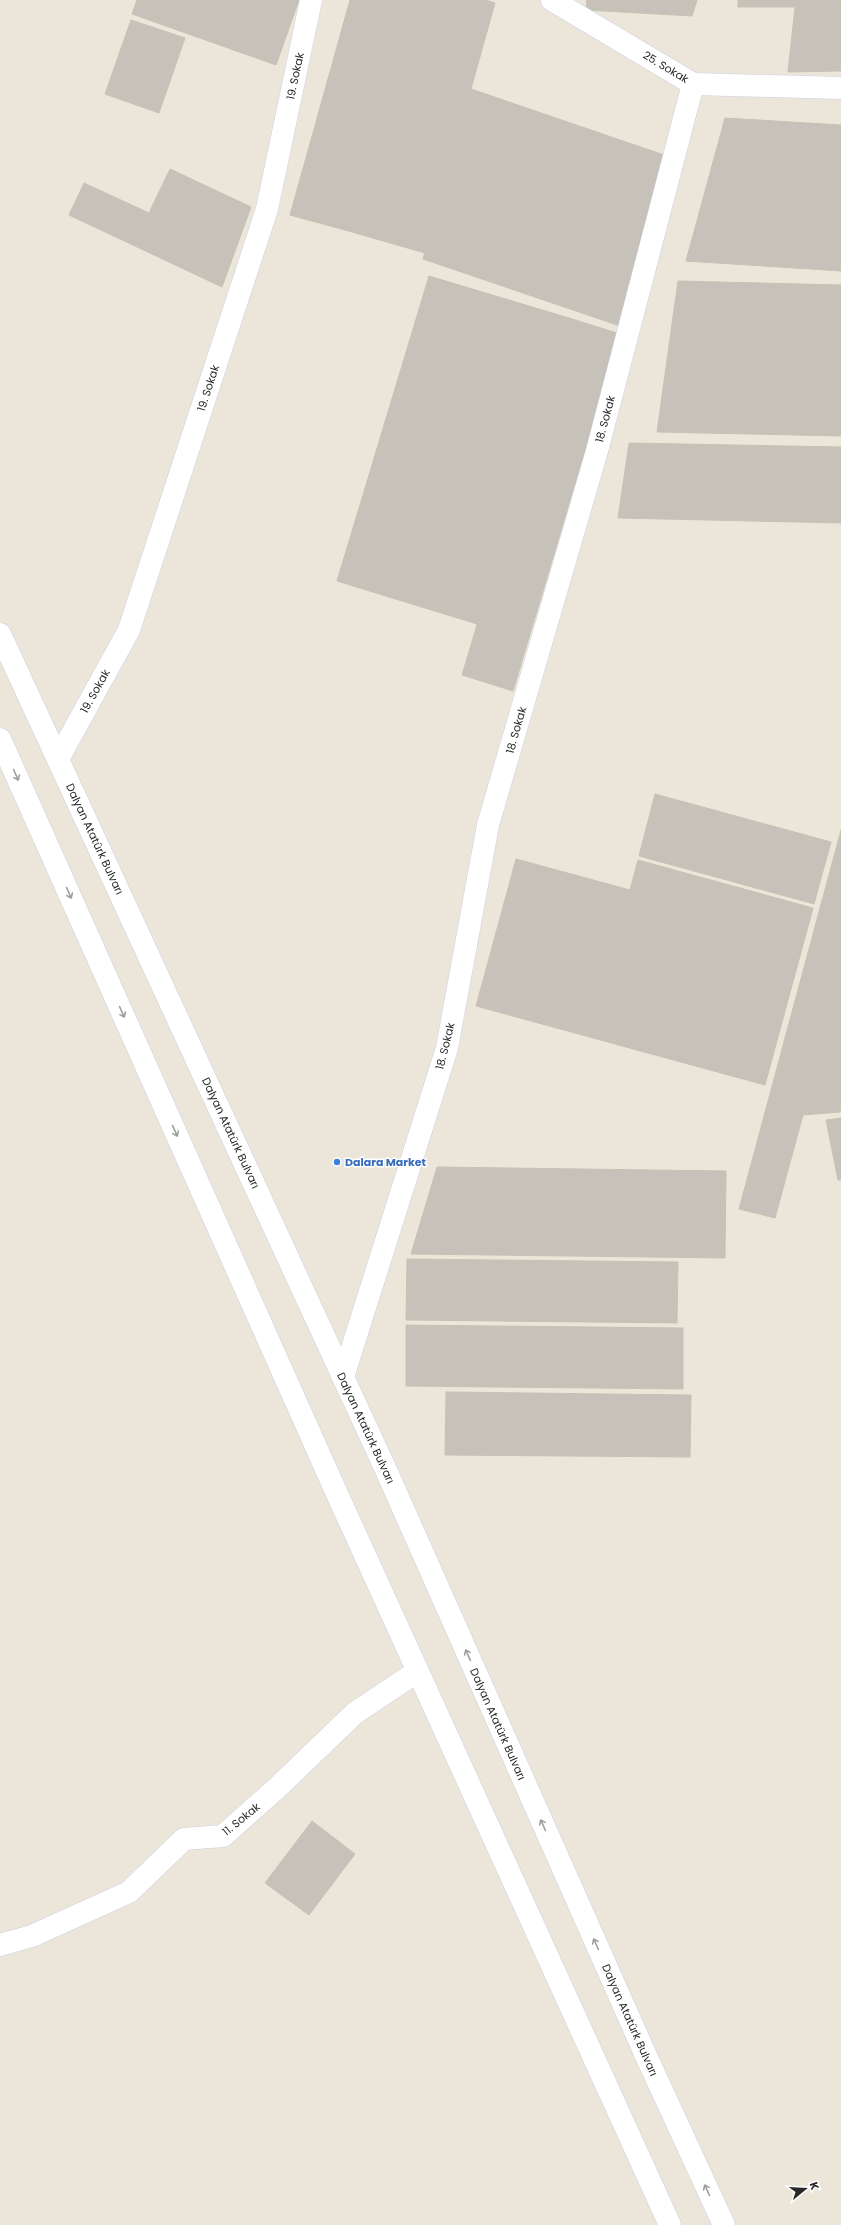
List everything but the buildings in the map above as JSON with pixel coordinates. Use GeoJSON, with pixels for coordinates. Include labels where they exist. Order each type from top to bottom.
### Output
{"type":"FeatureCollection","features":[{"type":"Feature","properties":{"kind":"main road","name":"19. Sokak"},"geometry":{"type":"LineString","coordinates":[[58,759],[129,630],[267,209],[312,0]]}},
{"type":"Feature","properties":{"kind":"main road","name":"25. Sokak"},"geometry":{"type":"LineString","coordinates":[[552,0],[693,84],[841,88]]}},
{"type":"Feature","properties":{"kind":"main road","name":"18. Sokak"},"geometry":{"type":"LineString","coordinates":[[343,1377],[446,1048],[488,825],[597,451],[693,84]]}},
{"type":"Feature","properties":{"kind":"main road","name":"Dalyan Atatürk Bulvarı"},"geometry":{"type":"LineString","coordinates":[[0,634],[343,1377],[644,2051],[724,2225]]}},
{"type":"Feature","properties":{"kind":"main road"},"geometry":{"type":"LineString","coordinates":[[0,739],[418,1671],[670,2225]]}},
{"type":"Feature","properties":{"kind":"main road","name":"11. Sokak"},"geometry":{"type":"LineString","coordinates":[[0,1945],[32,1936],[129,1892],[184,1839],[223,1836],[278,1787],[355,1713],[418,1671]]}},
{"type":"Feature","properties":{"kind":"place","name":"Dalara Market"},"geometry":{"type":"Point","coordinates":[337,1162]}}]}
